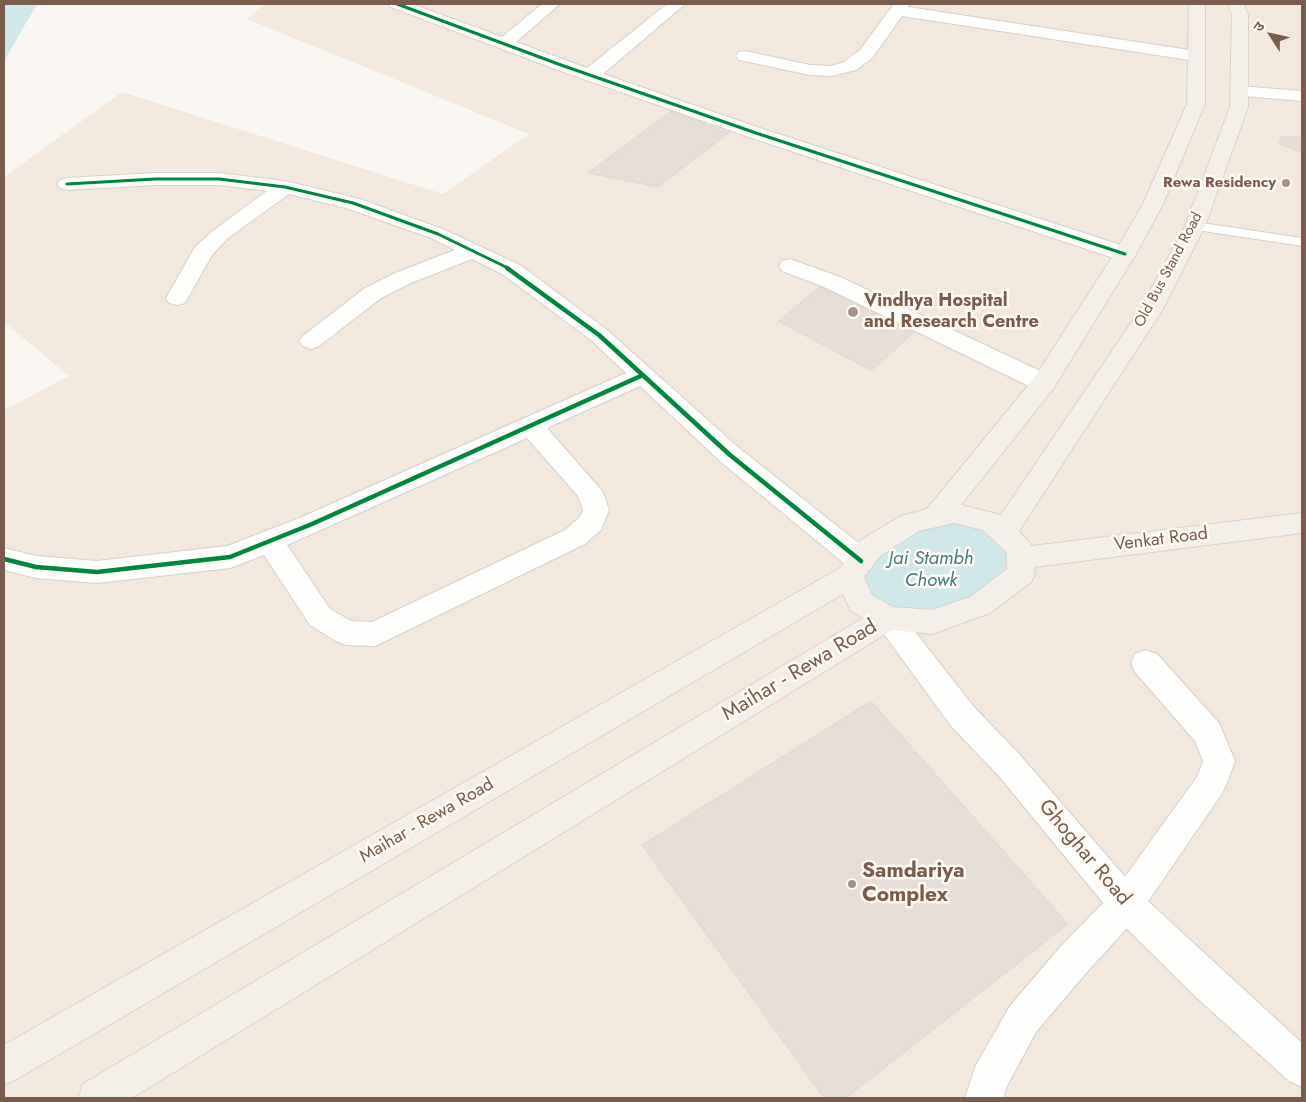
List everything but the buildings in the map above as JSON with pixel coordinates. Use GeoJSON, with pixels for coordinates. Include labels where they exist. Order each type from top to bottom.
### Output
{"type":"FeatureCollection","features":[{"type":"Feature","properties":{"kind":"main road"},"geometry":{"type":"LineString","coordinates":[[935,518],[1044,383],[1125,254],[1153,204],[1196,104],[1197,4]]}},
{"type":"Feature","properties":{"kind":"main road","name":"Old Bus Stand Road"},"geometry":{"type":"LineString","coordinates":[[1003,533],[1152,309],[1195,226],[1239,107],[1240,15],[1236,4]]}},
{"type":"Feature","properties":{"kind":"main road"},"geometry":{"type":"LineString","coordinates":[[954,513],[992,522],[1019,548],[1021,574],[980,605],[932,622],[888,618],[861,603],[855,569],[869,550],[911,523],[935,518],[954,513]]}},
{"type":"Feature","properties":{"kind":"main road","name":"Venkat Road"},"geometry":{"type":"LineString","coordinates":[[1020,558],[1302,523]]}},
{"type":"Feature","properties":{"kind":"main road","name":"Maihar - Rewa Road"},"geometry":{"type":"LineString","coordinates":[[4,1066],[855,569]]}},
{"type":"Feature","properties":{"kind":"main road","name":"Maihar - Rewa Road"},"geometry":{"type":"LineString","coordinates":[[97,1098],[888,618]]}},
{"type":"Feature","properties":{"kind":"street"},"geometry":{"type":"LineString","coordinates":[[397,4],[590,75],[756,133],[1125,254]]}},
{"type":"Feature","properties":{"kind":"street"},"geometry":{"type":"LineString","coordinates":[[430,16],[449,4]]}},
{"type":"Feature","properties":{"kind":"street"},"geometry":{"type":"LineString","coordinates":[[504,44],[552,4]]}},
{"type":"Feature","properties":{"kind":"street"},"geometry":{"type":"LineString","coordinates":[[590,75],[677,4]]}},
{"type":"Feature","properties":{"kind":"street"},"geometry":{"type":"LineString","coordinates":[[745,56],[810,70],[832,71],[850,66],[866,54],[900,7],[1196,56]]}},
{"type":"Feature","properties":{"kind":"street"},"geometry":{"type":"LineString","coordinates":[[1239,91],[1302,96]]}},
{"type":"Feature","properties":{"kind":"street"},"geometry":{"type":"LineString","coordinates":[[68,184],[155,179],[219,179],[285,187],[352,203],[438,234],[512,270],[599,335],[855,569]]}},
{"type":"Feature","properties":{"kind":"street"},"geometry":{"type":"LineString","coordinates":[[177,298],[203,252],[221,234],[285,187]]}},
{"type":"Feature","properties":{"kind":"street"},"geometry":{"type":"LineString","coordinates":[[311,341],[373,293],[403,278],[473,251]]}},
{"type":"Feature","properties":{"kind":"street"},"geometry":{"type":"LineString","coordinates":[[790,266],[832,282],[1044,383]]}},
{"type":"Feature","properties":{"kind":"street"},"geometry":{"type":"LineString","coordinates":[[4,559],[36,567],[97,572],[230,557],[531,426],[643,375]]}},
{"type":"Feature","properties":{"kind":"street"},"geometry":{"type":"LineString","coordinates":[[269,541],[320,617],[346,632],[375,634],[574,537],[591,523],[596,510],[590,492],[531,426]]}},
{"type":"Feature","properties":{"kind":"street","name":"Ghoghar Road"},"geometry":{"type":"LineString","coordinates":[[888,618],[963,717],[1009,765],[1126,904],[1210,985],[1302,1068]]}},
{"type":"Feature","properties":{"kind":"street"},"geometry":{"type":"LineString","coordinates":[[984,1098],[990,1078],[1023,1019],[1074,958],[1126,904],[1210,785],[1219,761],[1208,733],[1146,663]]}},
{"type":"Feature","properties":{"kind":"lane"},"geometry":{"type":"LineString","coordinates":[[1195,226],[1302,242]]}},
{"type":"Feature","properties":{"kind":"shaded area"},"geometry":{"type":"Polygon","coordinates":[[[265,4],[1302,4],[1302,1098],[4,1098],[4,410],[69,376],[4,322],[4,177],[122,92],[443,194],[529,134],[247,19],[265,4]]]}},
{"type":"Feature","properties":{"kind":"water"},"geometry":{"type":"Polygon","coordinates":[[[4,4],[37,4],[4,61],[4,4]]]}},
{"type":"Feature","properties":{"kind":"water","name":"Jai Stambh Chowk"},"geometry":{"type":"Polygon","coordinates":[[[992,522],[1021,574],[980,605],[888,618],[850,576],[911,523],[992,522]]]}},
{"type":"Feature","properties":{"kind":"cycle path"},"geometry":{"type":"LineString","coordinates":[[397,4],[561,65],[756,133],[1125,254]]}},
{"type":"Feature","properties":{"kind":"cycle path"},"geometry":{"type":"LineString","coordinates":[[67,184],[155,179],[219,179],[285,187],[353,203],[438,234],[512,270],[599,335],[730,455],[861,561]]}},
{"type":"Feature","properties":{"kind":"cycle path"},"geometry":{"type":"LineString","coordinates":[[4,559],[36,567],[97,572],[230,557],[312,524],[643,375]]}},
{"type":"Feature","properties":{"kind":"place","name":"Rewa Residency"},"geometry":{"type":"Point","coordinates":[1286,183]}},
{"type":"Feature","properties":{"kind":"place","name":"Vindhya Hospital and Research Centre"},"geometry":{"type":"Point","coordinates":[853,312]}},
{"type":"Feature","properties":{"kind":"place","name":"Samdariya Complex"},"geometry":{"type":"Point","coordinates":[852,884]}}]}
